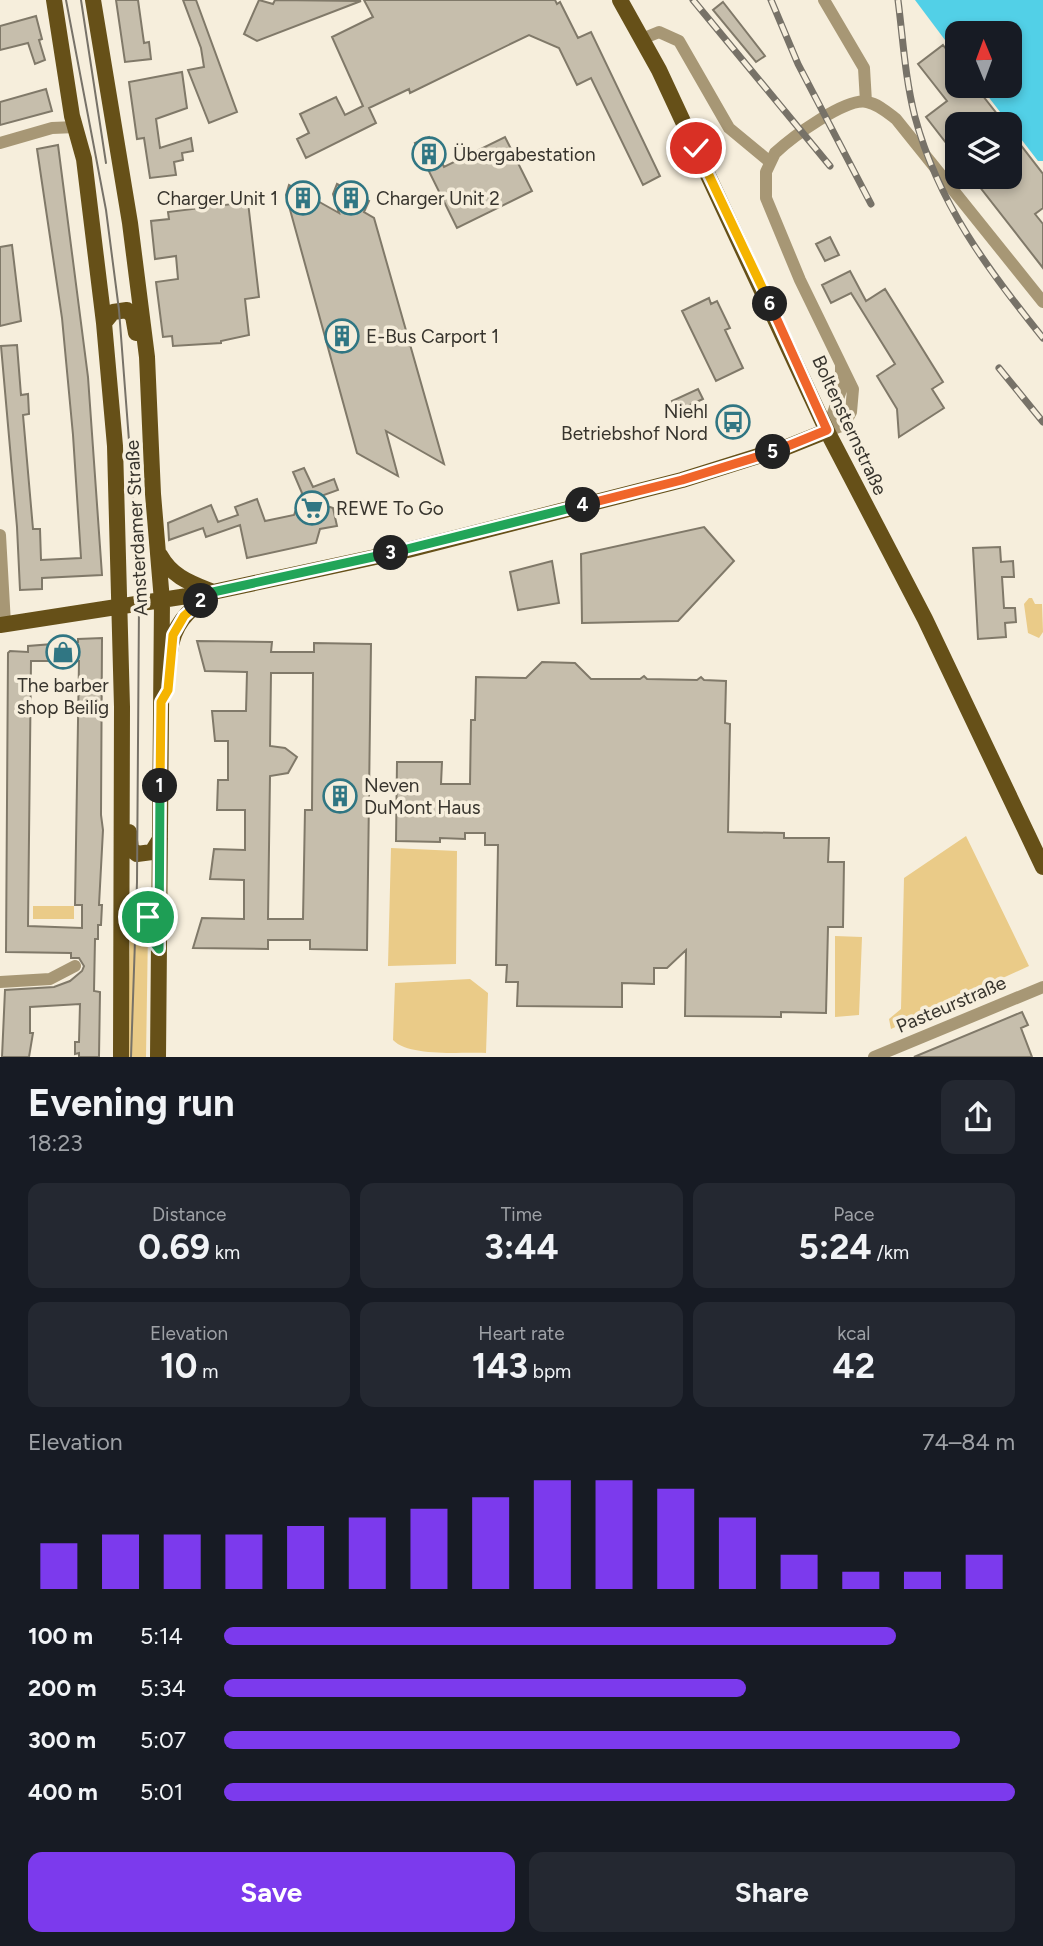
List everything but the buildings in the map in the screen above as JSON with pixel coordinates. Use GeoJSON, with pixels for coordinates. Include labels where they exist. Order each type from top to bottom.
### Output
{"type":"FeatureCollection","features":[{"type":"Feature","properties":{"kind":"main road","name":"Amsterdamer Straße"},"geometry":{"type":"LineString","coordinates":[[54,0],[72,116],[84,159],[104,323],[115,446],[120,606],[121,1057]]}},
{"type":"Feature","properties":{"kind":"main road","name":"Amsterdamer Straße"},"geometry":{"type":"LineString","coordinates":[[93,0],[129,214],[147,357],[152,490],[159,552],[162,601],[158,1057]]}},
{"type":"Feature","properties":{"kind":"main road","name":"Boltensternstraße"},"geometry":{"type":"LineString","coordinates":[[621,0],[807,381],[827,430],[925,619],[1043,867]]}},
{"type":"Feature","properties":{"kind":"main road"},"geometry":{"type":"LineString","coordinates":[[104,323],[113,312],[123,309],[130,312],[137,344],[147,357]]}},
{"type":"Feature","properties":{"kind":"main road"},"geometry":{"type":"LineString","coordinates":[[2,624],[213,592],[416,548],[682,480],[787,447],[827,430]]}},
{"type":"Feature","properties":{"kind":"main road"},"geometry":{"type":"LineString","coordinates":[[159,552],[166,565],[181,579],[213,592]]}},
{"type":"Feature","properties":{"kind":"main road"},"geometry":{"type":"LineString","coordinates":[[161,702],[168,690],[173,635],[184,616],[213,592]]}},
{"type":"Feature","properties":{"kind":"main road"},"geometry":{"type":"LineString","coordinates":[[122,817],[128,827],[131,849],[137,854],[152,852],[160,839]]}},
{"type":"Feature","properties":{"kind":"main road"},"geometry":{"type":"LineString","coordinates":[[122,922],[131,916],[148,917],[151,939],[159,949]]}},
{"type":"Feature","properties":{"kind":"street"},"geometry":{"type":"LineString","coordinates":[[824,0],[864,68],[866,102]]}},
{"type":"Feature","properties":{"kind":"street"},"geometry":{"type":"LineString","coordinates":[[642,39],[659,32],[679,41],[729,128],[770,162]]}},
{"type":"Feature","properties":{"kind":"street"},"geometry":{"type":"LineString","coordinates":[[827,430],[844,425],[851,412],[853,388],[769,206],[765,184],[770,162],[783,146],[836,111],[850,103],[866,102],[881,107],[896,119],[1043,302]]}},
{"type":"Feature","properties":{"kind":"street"},"geometry":{"type":"LineString","coordinates":[[0,143],[52,128],[76,127]]}},
{"type":"Feature","properties":{"kind":"street"},"geometry":{"type":"LineString","coordinates":[[827,430],[841,390],[841,366]]}},
{"type":"Feature","properties":{"kind":"street"},"geometry":{"type":"LineString","coordinates":[[0,535],[2,624]]}},
{"type":"Feature","properties":{"kind":"street"},"geometry":{"type":"LineString","coordinates":[[0,982],[50,979],[75,966]]}},
{"type":"Feature","properties":{"kind":"street","name":"Pasteurstraße"},"geometry":{"type":"LineString","coordinates":[[874,1057],[1043,987]]}},
{"type":"Feature","properties":{"kind":"shaded area"},"geometry":{"type":"Polygon","coordinates":[[[1032,598],[1035,604],[1042,604],[1043,632],[1039,638],[1028,633],[1024,604],[1032,598]]]}},
{"type":"Feature","properties":{"kind":"shaded area"},"geometry":{"type":"Polygon","coordinates":[[[966,836],[1029,966],[891,1029],[889,1019],[901,1009],[904,878],[966,836]]]}},
{"type":"Feature","properties":{"kind":"shaded area"},"geometry":{"type":"Polygon","coordinates":[[[391,848],[457,851],[456,964],[388,966],[391,848]]]}},
{"type":"Feature","properties":{"kind":"shaded area"},"geometry":{"type":"Polygon","coordinates":[[[33,906],[74,906],[74,919],[33,919],[33,906]]]}},
{"type":"Feature","properties":{"kind":"shaded area"},"geometry":{"type":"Polygon","coordinates":[[[141,922],[148,931],[146,1057],[127,1057],[130,935],[141,922]]]}},
{"type":"Feature","properties":{"kind":"shaded area"},"geometry":{"type":"Polygon","coordinates":[[[835,936],[862,937],[859,1015],[835,1017],[835,936]]]}},
{"type":"Feature","properties":{"kind":"shaded area"},"geometry":{"type":"Polygon","coordinates":[[[470,979],[488,993],[486,1053],[423,1051],[411,1049],[393,1040],[395,983],[470,979]]]}},
{"type":"Feature","properties":{"kind":"water"},"geometry":{"type":"Polygon","coordinates":[[[915,0],[1043,0],[1043,161],[1038,161],[1022,140],[1022,112],[1000,112],[989,98],[1022,98],[1022,21],[945,21],[945,40],[915,0]]]}},
{"type":"Feature","properties":{"kind":"tram line"},"geometry":{"type":"LineString","coordinates":[[66,0],[106,210],[119,310],[131,467],[139,604],[137,882],[131,1057]]}},
{"type":"Feature","properties":{"kind":"tram line"},"geometry":{"type":"LineString","coordinates":[[81,0],[106,163]]}},
{"type":"Feature","properties":{"kind":"railway"},"geometry":{"type":"LineString","coordinates":[[693,0],[830,166]]}},
{"type":"Feature","properties":{"kind":"railway"},"geometry":{"type":"LineString","coordinates":[[771,0],[798,64],[871,204]]}},
{"type":"Feature","properties":{"kind":"railway"},"geometry":{"type":"LineString","coordinates":[[898,0],[915,117],[937,178],[951,207],[984,261],[1043,338]]}},
{"type":"Feature","properties":{"kind":"railway"},"geometry":{"type":"LineString","coordinates":[[999,368],[1043,422]]}},
{"type":"Feature","properties":{"kind":"place","name":"Übergabestation"},"geometry":{"type":"Point","coordinates":[429,154]}},
{"type":"Feature","properties":{"kind":"place","name":"Charger Unit 1"},"geometry":{"type":"Point","coordinates":[303,198]}},
{"type":"Feature","properties":{"kind":"place","name":"Charger Unit 2"},"geometry":{"type":"Point","coordinates":[351,198]}},
{"type":"Feature","properties":{"kind":"place","name":"E-Bus Carport 1"},"geometry":{"type":"Point","coordinates":[342,336]}},
{"type":"Feature","properties":{"kind":"place","name":"Niehl Betriebshof Nord"},"geometry":{"type":"Point","coordinates":[733,422]}},
{"type":"Feature","properties":{"kind":"place","name":"REWE To Go"},"geometry":{"type":"Point","coordinates":[312,508]}},
{"type":"Feature","properties":{"kind":"place","name":"The barber shop Beilig"},"geometry":{"type":"Point","coordinates":[63,652]}},
{"type":"Feature","properties":{"kind":"place","name":"Neven DuMont Haus"},"geometry":{"type":"Point","coordinates":[340,796]}},
{"type":"Feature","properties":{"kind":"route"},"geometry":{"type":"LineString","coordinates":[[148,917],[151,939],[159,949],[161,702],[168,690],[173,635],[179,622],[192,607],[213,592],[408,550],[682,480],[811,439],[827,430],[807,381],[696,148]]}}]}
